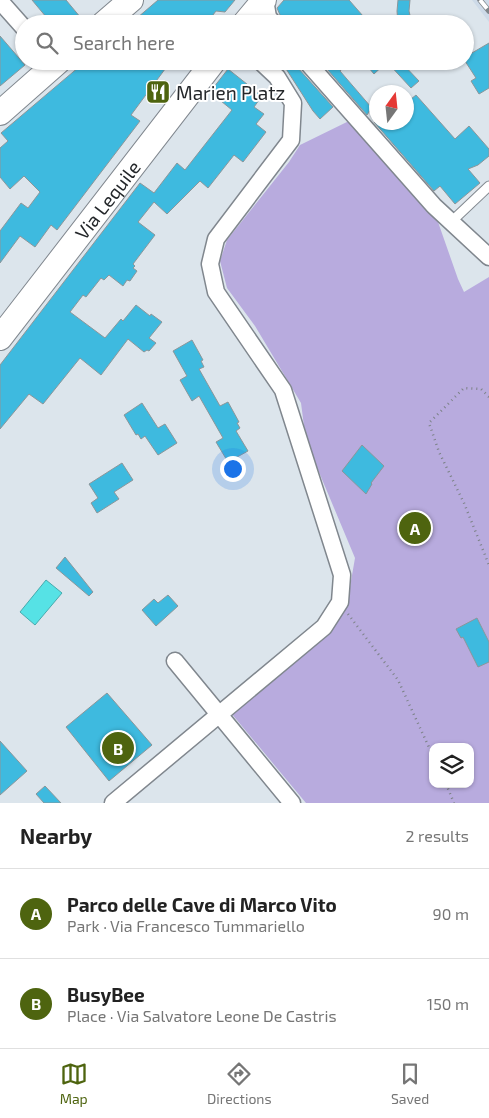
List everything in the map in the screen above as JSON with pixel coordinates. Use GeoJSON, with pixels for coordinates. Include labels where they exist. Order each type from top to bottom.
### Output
{"type":"FeatureCollection","features":[{"type":"Feature","properties":{"kind":"main road"},"geometry":{"type":"LineString","coordinates":[[114,15],[131,0]]}},
{"type":"Feature","properties":{"kind":"main road"},"geometry":{"type":"LineString","coordinates":[[252,15],[265,0]]}},
{"type":"Feature","properties":{"kind":"main road"},"geometry":{"type":"LineString","coordinates":[[0,113],[46,70]]}},
{"type":"Feature","properties":{"kind":"main road","name":"Via Lequile"},"geometry":{"type":"LineString","coordinates":[[0,338],[207,70]]}},
{"type":"Feature","properties":{"kind":"street"},"geometry":{"type":"LineString","coordinates":[[265,0],[268,15]]}},
{"type":"Feature","properties":{"kind":"street"},"geometry":{"type":"LineString","coordinates":[[0,1],[15,18]]}},
{"type":"Feature","properties":{"kind":"street"},"geometry":{"type":"LineString","coordinates":[[113,803],[324,627],[340,602],[342,575],[284,390],[216,292],[210,264],[216,239],[291,140],[293,103],[277,77],[270,70]]}},
{"type":"Feature","properties":{"kind":"street"},"geometry":{"type":"LineString","coordinates":[[314,70],[434,206],[489,257]]}},
{"type":"Feature","properties":{"kind":"street"},"geometry":{"type":"LineString","coordinates":[[175,661],[292,803]]}},
{"type":"Feature","properties":{"kind":"lane"},"geometry":{"type":"LineString","coordinates":[[452,222],[489,186]]}},
{"type":"Feature","properties":{"kind":"path"},"geometry":{"type":"LineString","coordinates":[[489,396],[481,389],[464,388],[429,423],[439,452],[464,503],[489,565]]}},
{"type":"Feature","properties":{"kind":"path"},"geometry":{"type":"LineString","coordinates":[[340,602],[398,680],[429,747]]}},
{"type":"Feature","properties":{"kind":"path"},"geometry":{"type":"LineString","coordinates":[[448,788],[454,803]]}},
{"type":"Feature","properties":{"kind":"shaded area"},"geometry":{"type":"Polygon","coordinates":[[[472,0],[489,0],[489,22],[472,0]]]}},
{"type":"Feature","properties":{"kind":"shaded area"},"geometry":{"type":"Polygon","coordinates":[[[351,120],[438,222],[464,292],[489,277],[489,803],[306,803],[231,713],[347,604],[355,558],[311,453],[304,426],[301,403],[255,326],[227,288],[220,261],[227,240],[289,162],[300,145],[351,120]]]}},
{"type":"Feature","properties":{"kind":"water"},"geometry":{"type":"Polygon","coordinates":[[[46,580],[62,593],[35,625],[20,612],[46,580]]]}},
{"type":"Feature","properties":{"kind":"building"},"geometry":{"type":"Polygon","coordinates":[[[32,0],[66,0],[78,15],[44,15],[32,0]]]}},
{"type":"Feature","properties":{"kind":"building"},"geometry":{"type":"Polygon","coordinates":[[[158,0],[235,0],[225,12],[216,11],[213,15],[140,15],[158,0]]]}},
{"type":"Feature","properties":{"kind":"building"},"geometry":{"type":"Polygon","coordinates":[[[284,0],[349,0],[362,15],[280,15],[277,8],[284,0]]]}},
{"type":"Feature","properties":{"kind":"building"},"geometry":{"type":"Polygon","coordinates":[[[398,0],[410,0],[410,15],[397,15],[398,0]]]}},
{"type":"Feature","properties":{"kind":"building"},"geometry":{"type":"Polygon","coordinates":[[[0,36],[15,53],[15,70],[19,70],[0,86],[0,36]]]}},
{"type":"Feature","properties":{"kind":"building"},"geometry":{"type":"Polygon","coordinates":[[[489,43],[489,88],[479,94],[471,81],[476,78],[471,70],[474,70],[474,52],[489,43]]]}},
{"type":"Feature","properties":{"kind":"building"},"geometry":{"type":"Polygon","coordinates":[[[75,70],[164,70],[131,115],[140,121],[57,230],[51,225],[35,247],[20,236],[0,263],[0,231],[21,203],[28,208],[40,192],[24,176],[10,189],[0,177],[0,148],[8,141],[1,133],[75,70]]]}},
{"type":"Feature","properties":{"kind":"building"},"geometry":{"type":"Polygon","coordinates":[[[227,70],[229,70],[262,96],[254,107],[264,114],[256,124],[266,132],[243,162],[234,155],[208,188],[200,181],[167,214],[154,202],[138,222],[155,235],[133,264],[135,266],[133,268],[137,271],[130,281],[127,280],[123,286],[109,275],[104,280],[101,278],[86,297],[83,295],[70,312],[105,338],[136,305],[150,316],[151,314],[162,322],[149,338],[156,343],[149,351],[144,352],[128,339],[101,375],[80,358],[43,404],[29,394],[0,429],[0,365],[140,183],[154,193],[177,163],[185,170],[232,110],[210,92],[227,70]]]}},
{"type":"Feature","properties":{"kind":"building"},"geometry":{"type":"Polygon","coordinates":[[[287,70],[300,70],[333,107],[320,119],[287,70]]]}},
{"type":"Feature","properties":{"kind":"building"},"geometry":{"type":"Polygon","coordinates":[[[328,70],[341,70],[369,105],[367,115],[328,70]]]}},
{"type":"Feature","properties":{"kind":"building"},"geometry":{"type":"Polygon","coordinates":[[[394,70],[409,70],[419,81],[414,85],[408,85],[394,70]]]}},
{"type":"Feature","properties":{"kind":"building"},"geometry":{"type":"Polygon","coordinates":[[[416,95],[455,139],[469,126],[489,149],[489,156],[478,165],[468,169],[480,183],[455,204],[440,186],[434,191],[381,130],[414,130],[414,97],[416,95]]]}},
{"type":"Feature","properties":{"kind":"building"},"geometry":{"type":"Polygon","coordinates":[[[192,340],[203,360],[201,361],[204,367],[199,369],[220,406],[228,402],[239,422],[237,423],[240,428],[236,431],[248,451],[228,462],[216,442],[223,438],[199,396],[192,401],[180,380],[187,376],[173,351],[192,340]]]}},
{"type":"Feature","properties":{"kind":"building"},"geometry":{"type":"Polygon","coordinates":[[[142,403],[158,428],[165,424],[177,443],[158,455],[145,436],[141,439],[138,434],[136,435],[124,415],[142,403]]]}},
{"type":"Feature","properties":{"kind":"building"},"geometry":{"type":"Polygon","coordinates":[[[362,445],[384,466],[371,483],[366,494],[342,471],[362,445]]]}},
{"type":"Feature","properties":{"kind":"building"},"geometry":{"type":"Polygon","coordinates":[[[122,463],[133,480],[114,492],[119,499],[97,513],[91,503],[98,498],[89,484],[122,463]]]}},
{"type":"Feature","properties":{"kind":"building"},"geometry":{"type":"Polygon","coordinates":[[[65,557],[93,592],[89,596],[56,568],[65,557]]]}},
{"type":"Feature","properties":{"kind":"building"},"geometry":{"type":"Polygon","coordinates":[[[168,595],[178,606],[156,626],[142,610],[154,599],[158,603],[168,595]]]}},
{"type":"Feature","properties":{"kind":"building"},"geometry":{"type":"Polygon","coordinates":[[[477,618],[489,642],[489,662],[478,667],[463,637],[461,638],[456,629],[477,618]]]}},
{"type":"Feature","properties":{"kind":"building"},"geometry":{"type":"Polygon","coordinates":[[[107,693],[152,745],[109,781],[66,727],[107,693]]]}},
{"type":"Feature","properties":{"kind":"building"},"geometry":{"type":"Polygon","coordinates":[[[0,741],[27,771],[0,795],[0,741]]]}},
{"type":"Feature","properties":{"kind":"building"},"geometry":{"type":"Polygon","coordinates":[[[45,786],[61,803],[44,803],[36,794],[45,786]]]}},
{"type":"Feature","properties":{"kind":"railway"},"geometry":{"type":"LineString","coordinates":[[480,0],[489,11]]}},
{"type":"Feature","properties":{"kind":"place","name":"Marien Platz"},"geometry":{"type":"Point","coordinates":[158,92]}},
{"type":"Feature","properties":{"kind":"place","name":"Parco delle Cave di Marco Vito"},"geometry":{"type":"Point","coordinates":[415,528]}},
{"type":"Feature","properties":{"kind":"place","name":"BusyBee"},"geometry":{"type":"Point","coordinates":[118,748]}}]}
